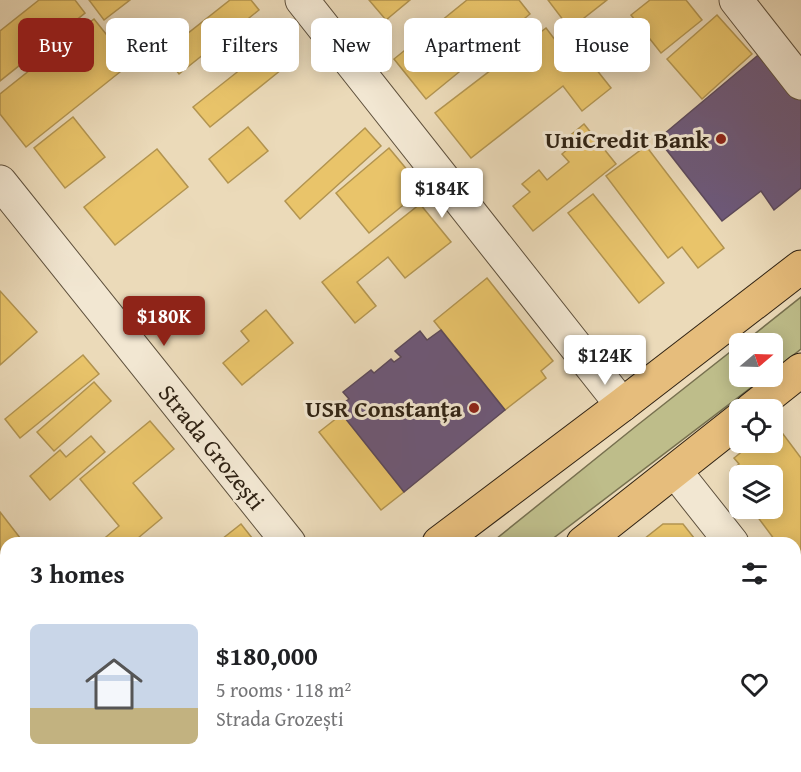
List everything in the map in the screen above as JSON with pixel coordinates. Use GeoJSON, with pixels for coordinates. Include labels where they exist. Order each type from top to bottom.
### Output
{"type":"FeatureCollection","features":[{"type":"Feature","properties":{"kind":"main road"},"geometry":{"type":"LineString","coordinates":[[447,537],[801,267]]}},
{"type":"Feature","properties":{"kind":"main road"},"geometry":{"type":"LineString","coordinates":[[765,399],[801,370]]}},
{"type":"Feature","properties":{"kind":"main road"},"geometry":{"type":"LineString","coordinates":[[591,537],[729,428]]}},
{"type":"Feature","properties":{"kind":"street"},"geometry":{"type":"LineString","coordinates":[[302,0],[622,405]]}},
{"type":"Feature","properties":{"kind":"street"},"geometry":{"type":"LineString","coordinates":[[735,0],[801,83]]}},
{"type":"Feature","properties":{"kind":"street","name":"Strada Grozești"},"geometry":{"type":"LineString","coordinates":[[0,182],[284,537]]}},
{"type":"Feature","properties":{"kind":"street"},"geometry":{"type":"LineString","coordinates":[[675,471],[727,537]]}},
{"type":"Feature","properties":{"kind":"shaded area"},"geometry":{"type":"Polygon","coordinates":[[[801,297],[801,349],[783,363],[783,333],[756,333],[801,297]]]}},
{"type":"Feature","properties":{"kind":"shaded area"},"geometry":{"type":"Polygon","coordinates":[[[729,353],[729,387],[752,387],[736,399],[729,399],[729,404],[555,537],[498,537],[729,353]]]}},
{"type":"Feature","properties":{"kind":"building: Homes"},"geometry":{"type":"Polygon","coordinates":[[[39,0],[75,0],[85,13],[79,18],[18,18],[18,67],[0,81],[0,31],[39,0]]]}},
{"type":"Feature","properties":{"kind":"building: Homes"},"geometry":{"type":"Polygon","coordinates":[[[89,0],[130,0],[106,18],[104,20],[89,0]]]}},
{"type":"Feature","properties":{"kind":"building: Homes"},"geometry":{"type":"Polygon","coordinates":[[[230,0],[251,0],[259,10],[249,18],[207,18],[230,0]]]}},
{"type":"Feature","properties":{"kind":"building: Homes"},"geometry":{"type":"Polygon","coordinates":[[[369,0],[410,0],[388,18],[384,18],[369,0]]]}},
{"type":"Feature","properties":{"kind":"building: Homes"},"geometry":{"type":"Polygon","coordinates":[[[467,0],[519,0],[530,14],[525,18],[445,18],[467,0]]]}},
{"type":"Feature","properties":{"kind":"building: Homes"},"geometry":{"type":"Polygon","coordinates":[[[548,0],[607,0],[584,18],[562,18],[548,0]]]}},
{"type":"Feature","properties":{"kind":"building: Homes"},"geometry":{"type":"Polygon","coordinates":[[[650,0],[686,0],[702,20],[661,53],[650,39],[650,18],[633,18],[631,15],[650,0]]]}},
{"type":"Feature","properties":{"kind":"building: Homes"},"geometry":{"type":"Polygon","coordinates":[[[717,15],[752,54],[702,99],[667,59],[717,15]]]}},
{"type":"Feature","properties":{"kind":"building: Homes"},"geometry":{"type":"Polygon","coordinates":[[[94,19],[106,34],[106,72],[120,72],[26,147],[0,114],[0,94],[28,72],[94,72],[94,19]]]}},
{"type":"Feature","properties":{"kind":"building: Homes"},"geometry":{"type":"Polygon","coordinates":[[[201,23],[201,56],[189,66],[189,32],[201,23]]]}},
{"type":"Feature","properties":{"kind":"building: Homes"},"geometry":{"type":"Polygon","coordinates":[[[546,28],[554,38],[554,72],[598,72],[611,88],[582,111],[563,86],[471,158],[435,113],[489,72],[542,72],[542,31],[546,28]]]}},
{"type":"Feature","properties":{"kind":"building: Homes"},"geometry":{"type":"Polygon","coordinates":[[[404,51],[404,72],[394,59],[404,51]]]}},
{"type":"Feature","properties":{"kind":"building: Homes"},"geometry":{"type":"Polygon","coordinates":[[[237,72],[279,72],[210,127],[193,107],[237,72]]]}},
{"type":"Feature","properties":{"kind":"building: Homes"},"geometry":{"type":"Polygon","coordinates":[[[404,72],[459,72],[426,99],[404,72]]]}},
{"type":"Feature","properties":{"kind":"building: Homes"},"geometry":{"type":"Polygon","coordinates":[[[73,117],[105,157],[65,188],[34,148],[73,117]]]}},
{"type":"Feature","properties":{"kind":"building: Homes"},"geometry":{"type":"Polygon","coordinates":[[[584,124],[616,164],[533,231],[513,206],[530,192],[522,184],[539,170],[547,180],[569,162],[562,154],[568,149],[562,142],[584,124]]]}},
{"type":"Feature","properties":{"kind":"building: Homes"},"geometry":{"type":"Polygon","coordinates":[[[248,127],[268,151],[228,183],[209,159],[248,127]]]}},
{"type":"Feature","properties":{"kind":"building: Homes"},"geometry":{"type":"Polygon","coordinates":[[[365,128],[381,146],[300,219],[285,201],[365,128]]]}},
{"type":"Feature","properties":{"kind":"building: Homes"},"geometry":{"type":"Polygon","coordinates":[[[646,146],[724,248],[698,268],[682,247],[668,258],[606,176],[646,146]]]}},
{"type":"Feature","properties":{"kind":"building: Homes"},"geometry":{"type":"Polygon","coordinates":[[[389,148],[423,189],[369,233],[336,193],[389,148]]]}},
{"type":"Feature","properties":{"kind":"building: Homes"},"geometry":{"type":"Polygon","coordinates":[[[157,149],[188,187],[115,245],[84,207],[157,149]]]}},
{"type":"Feature","properties":{"kind":"building: Homes"},"geometry":{"type":"Polygon","coordinates":[[[593,194],[664,283],[639,303],[568,213],[593,194]]]}},
{"type":"Feature","properties":{"kind":"building: Homes"},"geometry":{"type":"Polygon","coordinates":[[[420,204],[451,242],[405,278],[388,257],[357,282],[376,306],[355,323],[322,282],[420,204]]]}},
{"type":"Feature","properties":{"kind":"building: Homes"},"geometry":{"type":"Polygon","coordinates":[[[487,278],[553,361],[541,371],[546,378],[505,410],[434,321],[487,278]]]}},
{"type":"Feature","properties":{"kind":"building: Homes"},"geometry":{"type":"Polygon","coordinates":[[[0,291],[37,332],[0,365],[0,291]]]}},
{"type":"Feature","properties":{"kind":"building: Homes"},"geometry":{"type":"Polygon","coordinates":[[[266,310],[293,343],[242,385],[223,363],[249,341],[241,331],[266,310]]]}},
{"type":"Feature","properties":{"kind":"building: Homes"},"geometry":{"type":"Polygon","coordinates":[[[83,355],[99,374],[20,438],[5,419],[83,355]]]}},
{"type":"Feature","properties":{"kind":"building: Homes"},"geometry":{"type":"Polygon","coordinates":[[[94,382],[111,401],[54,451],[37,432],[94,382]]]}},
{"type":"Feature","properties":{"kind":"building: Homes"},"geometry":{"type":"Polygon","coordinates":[[[342,414],[404,492],[381,510],[319,432],[342,414]]]}},
{"type":"Feature","properties":{"kind":"building: Homes"},"geometry":{"type":"Polygon","coordinates":[[[150,421],[174,449],[133,483],[162,518],[139,537],[106,537],[119,526],[80,479],[150,421]]]}},
{"type":"Feature","properties":{"kind":"building: Homes"},"geometry":{"type":"Polygon","coordinates":[[[783,434],[801,458],[801,537],[773,537],[759,519],[783,519],[783,465],[738,465],[734,458],[740,453],[783,453],[783,434]]]}},
{"type":"Feature","properties":{"kind":"building: Homes"},"geometry":{"type":"Polygon","coordinates":[[[91,436],[105,452],[50,500],[30,476],[60,450],[66,457],[91,436]]]}},
{"type":"Feature","properties":{"kind":"building: Homes"},"geometry":{"type":"Polygon","coordinates":[[[0,512],[19,537],[0,537],[0,512]]]}},
{"type":"Feature","properties":{"kind":"building: Homes"},"geometry":{"type":"Polygon","coordinates":[[[241,524],[251,537],[225,537],[241,524]]]}},
{"type":"Feature","properties":{"kind":"building: Homes"},"geometry":{"type":"Polygon","coordinates":[[[663,524],[683,524],[693,537],[647,537],[663,524]]]}},
{"type":"Feature","properties":{"kind":"building: Offices"},"geometry":{"type":"Polygon","coordinates":[[[763,51],[801,99],[801,188],[774,210],[761,191],[722,221],[658,139],[763,51]]]}},
{"type":"Feature","properties":{"kind":"building: Offices"},"geometry":{"type":"Polygon","coordinates":[[[441,330],[505,410],[404,492],[337,408],[349,399],[343,392],[371,370],[374,373],[391,359],[394,362],[401,357],[395,351],[420,331],[427,340],[441,330]]]}},
{"type":"Feature","properties":{"kind":"place","name":"UniCredit Bank"},"geometry":{"type":"Point","coordinates":[721,139]}},
{"type":"Feature","properties":{"kind":"place","name":"USR Constanța"},"geometry":{"type":"Point","coordinates":[474,408]}}]}
